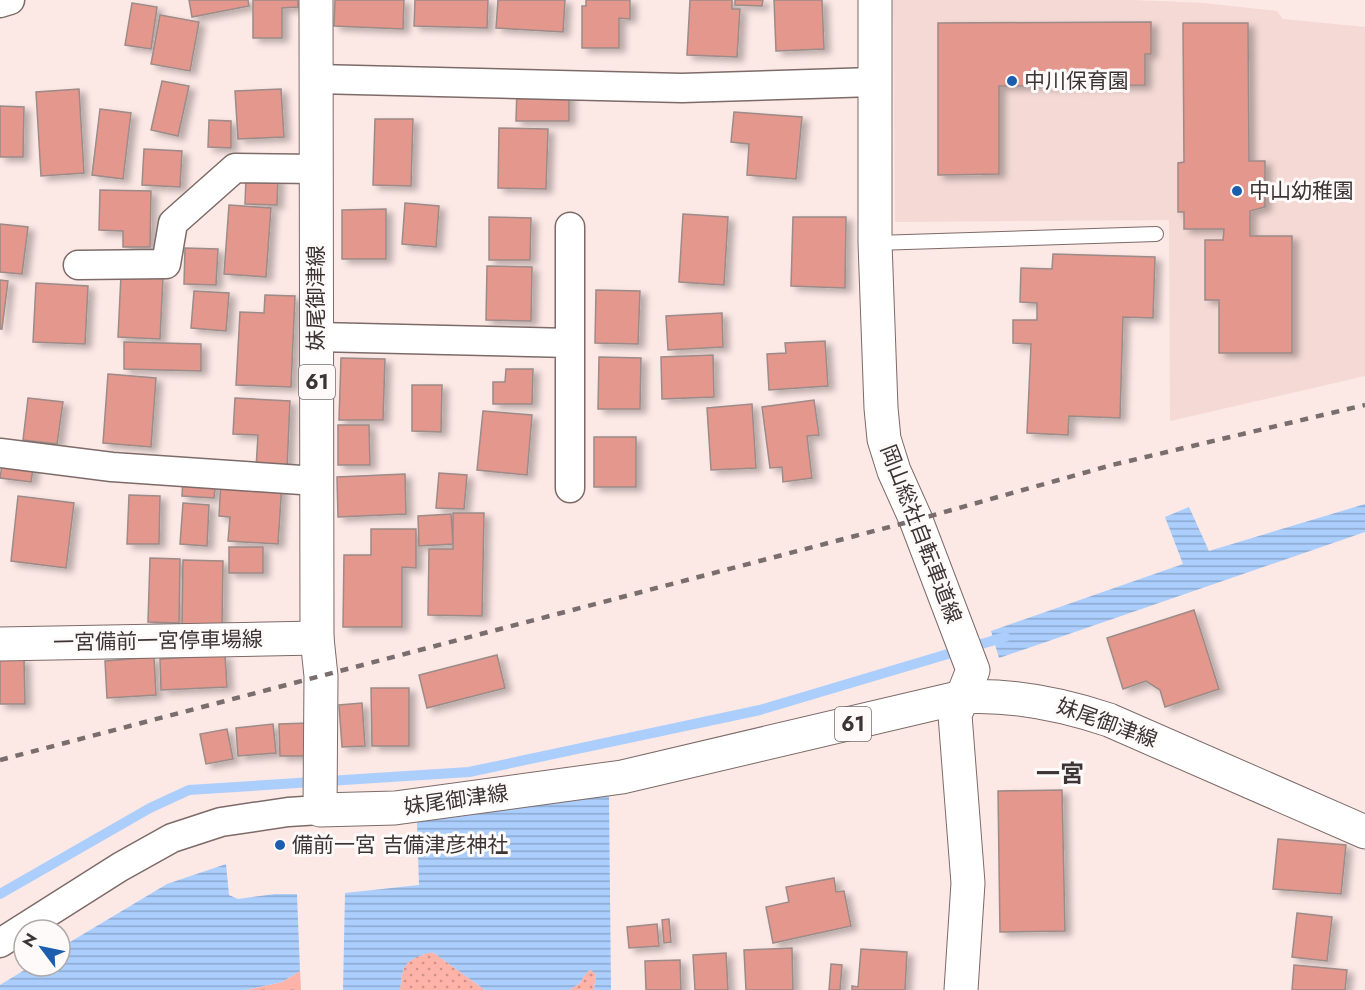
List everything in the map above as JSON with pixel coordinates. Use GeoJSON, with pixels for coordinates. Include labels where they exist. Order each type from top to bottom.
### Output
{"type":"FeatureCollection","features":[{"type":"Feature","properties":{"kind":"main road","name":"妹尾御津線"},"geometry":{"type":"LineString","coordinates":[[316,0],[316,481],[317,638],[321,675],[320,803],[395,808],[622,777],[968,684],[987,696],[1026,699],[1078,710],[1109,720],[1365,832]]}},
{"type":"Feature","properties":{"kind":"main road","name":"岡山総社自転車道線"},"geometry":{"type":"LineString","coordinates":[[875,0],[875,243],[884,439],[894,471],[916,520],[957,628],[968,684]]}},
{"type":"Feature","properties":{"kind":"main road","name":"一宮備前一宮停車場線"},"geometry":{"type":"LineString","coordinates":[[0,644],[317,638]]}},
{"type":"Feature","properties":{"kind":"main road"},"geometry":{"type":"LineString","coordinates":[[961,990],[968,883],[955,715],[968,684]]}},
{"type":"Feature","properties":{"kind":"street"},"geometry":{"type":"LineString","coordinates":[[0,3],[10,0]]}},
{"type":"Feature","properties":{"kind":"street"},"geometry":{"type":"LineString","coordinates":[[316,79],[682,88],[874,82]]}},
{"type":"Feature","properties":{"kind":"street"},"geometry":{"type":"LineString","coordinates":[[78,265],[166,264],[173,224],[235,168],[316,169]]}},
{"type":"Feature","properties":{"kind":"street"},"geometry":{"type":"LineString","coordinates":[[570,227],[570,488]]}},
{"type":"Feature","properties":{"kind":"street"},"geometry":{"type":"LineString","coordinates":[[316,338],[570,343]]}},
{"type":"Feature","properties":{"kind":"street"},"geometry":{"type":"LineString","coordinates":[[0,453],[112,467],[316,481]]}},
{"type":"Feature","properties":{"kind":"street"},"geometry":{"type":"LineString","coordinates":[[0,943],[120,867],[172,838],[221,822],[288,812],[320,803]]}},
{"type":"Feature","properties":{"kind":"lane"},"geometry":{"type":"LineString","coordinates":[[875,243],[1156,234]]}},
{"type":"Feature","properties":{"kind":"shaded area"},"geometry":{"type":"Polygon","coordinates":[[[893,0],[1134,0],[1204,3],[1277,11],[1283,19],[1365,27],[1365,376],[1170,421],[1169,220],[895,222],[893,0]]]}},
{"type":"Feature","properties":{"kind":"green space"},"geometry":{"type":"Polygon","coordinates":[[[429,952],[434,953],[485,990],[400,990],[402,974],[409,961],[429,952]]]}},
{"type":"Feature","properties":{"kind":"green space"},"geometry":{"type":"Polygon","coordinates":[[[592,970],[596,974],[594,990],[569,990],[579,984],[588,971],[592,970]]]}},
{"type":"Feature","properties":{"kind":"green space"},"geometry":{"type":"Polygon","coordinates":[[[300,971],[301,990],[246,990],[282,982],[300,971]]]}},
{"type":"Feature","properties":{"kind":"water"},"geometry":{"type":"Polygon","coordinates":[[[1365,504],[1365,532],[999,658],[991,631],[1183,564],[1165,517],[1189,507],[1209,551],[1365,504]]]}},
{"type":"Feature","properties":{"kind":"water"},"geometry":{"type":"Polygon","coordinates":[[[609,794],[611,990],[594,990],[596,975],[591,970],[579,984],[569,990],[485,990],[434,953],[427,953],[406,965],[400,990],[343,990],[345,893],[419,885],[417,822],[609,794]]]}},
{"type":"Feature","properties":{"kind":"water"},"geometry":{"type":"Polygon","coordinates":[[[226,864],[229,895],[238,899],[275,894],[297,894],[300,971],[282,982],[246,990],[0,990],[0,985],[12,978],[72,978],[72,941],[167,884],[226,864]]]}},
{"type":"Feature","properties":{"kind":"building"},"geometry":{"type":"Polygon","coordinates":[[[189,0],[248,0],[249,6],[192,17],[189,0]]]}},
{"type":"Feature","properties":{"kind":"building"},"geometry":{"type":"Polygon","coordinates":[[[253,0],[298,0],[298,7],[282,8],[282,38],[253,38],[253,0]]]}},
{"type":"Feature","properties":{"kind":"building"},"geometry":{"type":"Polygon","coordinates":[[[335,0],[404,0],[403,29],[334,26],[335,0]]]}},
{"type":"Feature","properties":{"kind":"building"},"geometry":{"type":"Polygon","coordinates":[[[415,0],[488,0],[487,28],[414,26],[415,0]]]}},
{"type":"Feature","properties":{"kind":"building"},"geometry":{"type":"Polygon","coordinates":[[[498,0],[565,0],[563,32],[496,28],[498,0]]]}},
{"type":"Feature","properties":{"kind":"building"},"geometry":{"type":"Polygon","coordinates":[[[586,0],[630,0],[630,19],[619,18],[619,48],[582,48],[582,6],[586,6],[586,0]]]}},
{"type":"Feature","properties":{"kind":"building"},"geometry":{"type":"Polygon","coordinates":[[[690,0],[732,0],[732,9],[740,9],[737,57],[687,55],[690,0]]]}},
{"type":"Feature","properties":{"kind":"building"},"geometry":{"type":"Polygon","coordinates":[[[735,0],[763,0],[762,6],[735,5],[735,0]]]}},
{"type":"Feature","properties":{"kind":"building"},"geometry":{"type":"Polygon","coordinates":[[[774,0],[822,0],[824,49],[776,51],[774,0]]]}},
{"type":"Feature","properties":{"kind":"building"},"geometry":{"type":"Polygon","coordinates":[[[132,3],[157,7],[151,49],[125,45],[132,3]]]}},
{"type":"Feature","properties":{"kind":"building"},"geometry":{"type":"Polygon","coordinates":[[[160,15],[199,22],[190,71],[151,64],[160,15]]]}},
{"type":"Feature","properties":{"kind":"building"},"geometry":{"type":"Polygon","coordinates":[[[1151,22],[1151,54],[1145,54],[1145,85],[999,86],[999,174],[938,175],[938,23],[1151,22]]]}},
{"type":"Feature","properties":{"kind":"building"},"geometry":{"type":"Polygon","coordinates":[[[1183,23],[1248,23],[1249,161],[1265,161],[1265,207],[1250,211],[1250,236],[1292,236],[1292,353],[1219,353],[1219,300],[1205,300],[1205,240],[1223,240],[1224,229],[1184,229],[1184,212],[1178,212],[1178,163],[1184,162],[1183,23]]]}},
{"type":"Feature","properties":{"kind":"building"},"geometry":{"type":"Polygon","coordinates":[[[162,81],[189,86],[178,136],[151,130],[162,81]]]}},
{"type":"Feature","properties":{"kind":"building"},"geometry":{"type":"Polygon","coordinates":[[[517,87],[569,87],[569,121],[516,121],[517,87]]]}},
{"type":"Feature","properties":{"kind":"building"},"geometry":{"type":"Polygon","coordinates":[[[79,89],[84,173],[41,176],[36,92],[79,89]]]}},
{"type":"Feature","properties":{"kind":"building"},"geometry":{"type":"Polygon","coordinates":[[[281,89],[284,137],[238,139],[235,91],[281,89]]]}},
{"type":"Feature","properties":{"kind":"building"},"geometry":{"type":"Polygon","coordinates":[[[0,106],[24,107],[23,157],[0,157],[0,106]]]}},
{"type":"Feature","properties":{"kind":"building"},"geometry":{"type":"Polygon","coordinates":[[[100,109],[131,113],[123,179],[92,175],[100,109]]]}},
{"type":"Feature","properties":{"kind":"building"},"geometry":{"type":"Polygon","coordinates":[[[734,112],[802,117],[796,179],[747,175],[749,144],[731,142],[734,112]]]}},
{"type":"Feature","properties":{"kind":"building"},"geometry":{"type":"Polygon","coordinates":[[[375,119],[413,119],[411,186],[373,185],[375,119]]]}},
{"type":"Feature","properties":{"kind":"building"},"geometry":{"type":"Polygon","coordinates":[[[209,120],[231,121],[231,148],[208,147],[209,120]]]}},
{"type":"Feature","properties":{"kind":"building"},"geometry":{"type":"Polygon","coordinates":[[[499,128],[548,129],[546,189],[498,188],[499,128]]]}},
{"type":"Feature","properties":{"kind":"building"},"geometry":{"type":"Polygon","coordinates":[[[144,149],[182,151],[180,187],[142,185],[144,149]]]}},
{"type":"Feature","properties":{"kind":"building"},"geometry":{"type":"Polygon","coordinates":[[[246,177],[278,177],[277,205],[245,204],[246,177]]]}},
{"type":"Feature","properties":{"kind":"building"},"geometry":{"type":"Polygon","coordinates":[[[100,190],[151,191],[150,247],[123,247],[123,231],[99,230],[100,190]]]}},
{"type":"Feature","properties":{"kind":"building"},"geometry":{"type":"Polygon","coordinates":[[[405,203],[439,206],[436,247],[402,244],[405,203]]]}},
{"type":"Feature","properties":{"kind":"building"},"geometry":{"type":"Polygon","coordinates":[[[229,205],[271,208],[266,277],[224,274],[229,205]]]}},
{"type":"Feature","properties":{"kind":"building"},"geometry":{"type":"Polygon","coordinates":[[[386,209],[386,259],[342,259],[342,210],[386,209]]]}},
{"type":"Feature","properties":{"kind":"building"},"geometry":{"type":"Polygon","coordinates":[[[683,214],[728,217],[724,285],[679,282],[683,214]]]}},
{"type":"Feature","properties":{"kind":"building"},"geometry":{"type":"Polygon","coordinates":[[[489,217],[531,218],[530,260],[489,260],[489,217]]]}},
{"type":"Feature","properties":{"kind":"building"},"geometry":{"type":"Polygon","coordinates":[[[793,217],[846,217],[845,288],[791,286],[793,217]]]}},
{"type":"Feature","properties":{"kind":"building"},"geometry":{"type":"Polygon","coordinates":[[[0,224],[28,227],[22,274],[0,272],[0,224]]]}},
{"type":"Feature","properties":{"kind":"building"},"geometry":{"type":"Polygon","coordinates":[[[185,248],[218,249],[216,285],[184,284],[185,248]]]}},
{"type":"Feature","properties":{"kind":"building"},"geometry":{"type":"Polygon","coordinates":[[[1053,254],[1155,257],[1153,318],[1123,317],[1120,418],[1069,416],[1068,435],[1027,433],[1031,344],[1013,343],[1013,320],[1037,320],[1037,303],[1020,302],[1021,268],[1052,269],[1053,254]]]}},
{"type":"Feature","properties":{"kind":"building"},"geometry":{"type":"Polygon","coordinates":[[[487,266],[532,267],[531,321],[486,320],[487,266]]]}},
{"type":"Feature","properties":{"kind":"building"},"geometry":{"type":"Polygon","coordinates":[[[121,275],[163,277],[160,339],[118,337],[121,275]]]}},
{"type":"Feature","properties":{"kind":"building"},"geometry":{"type":"Polygon","coordinates":[[[0,280],[8,281],[2,329],[0,329],[0,280]]]}},
{"type":"Feature","properties":{"kind":"building"},"geometry":{"type":"Polygon","coordinates":[[[36,283],[88,286],[85,344],[33,342],[36,283]]]}},
{"type":"Feature","properties":{"kind":"building"},"geometry":{"type":"Polygon","coordinates":[[[596,290],[640,291],[638,344],[595,343],[596,290]]]}},
{"type":"Feature","properties":{"kind":"building"},"geometry":{"type":"Polygon","coordinates":[[[194,291],[229,293],[226,331],[191,328],[194,291]]]}},
{"type":"Feature","properties":{"kind":"building"},"geometry":{"type":"Polygon","coordinates":[[[265,295],[295,296],[291,387],[236,385],[240,312],[264,313],[265,295]]]}},
{"type":"Feature","properties":{"kind":"building"},"geometry":{"type":"Polygon","coordinates":[[[722,313],[723,347],[668,350],[666,316],[722,313]]]}},
{"type":"Feature","properties":{"kind":"building"},"geometry":{"type":"Polygon","coordinates":[[[825,341],[828,386],[769,390],[767,354],[786,353],[785,343],[825,341]]]}},
{"type":"Feature","properties":{"kind":"building"},"geometry":{"type":"Polygon","coordinates":[[[124,342],[201,344],[201,371],[124,369],[124,342]]]}},
{"type":"Feature","properties":{"kind":"building"},"geometry":{"type":"Polygon","coordinates":[[[713,355],[714,397],[662,399],[661,357],[713,355]]]}},
{"type":"Feature","properties":{"kind":"building"},"geometry":{"type":"Polygon","coordinates":[[[599,357],[641,358],[640,409],[598,409],[599,357]]]}},
{"type":"Feature","properties":{"kind":"building"},"geometry":{"type":"Polygon","coordinates":[[[341,358],[385,359],[383,420],[339,420],[341,358]]]}},
{"type":"Feature","properties":{"kind":"building"},"geometry":{"type":"Polygon","coordinates":[[[506,369],[533,369],[532,404],[493,404],[493,382],[505,382],[506,369]]]}},
{"type":"Feature","properties":{"kind":"building"},"geometry":{"type":"Polygon","coordinates":[[[108,374],[156,378],[151,447],[103,443],[108,374]]]}},
{"type":"Feature","properties":{"kind":"building"},"geometry":{"type":"Polygon","coordinates":[[[412,385],[442,385],[441,432],[412,431],[412,385]]]}},
{"type":"Feature","properties":{"kind":"building"},"geometry":{"type":"Polygon","coordinates":[[[28,398],[63,402],[57,444],[23,440],[28,398]]]}},
{"type":"Feature","properties":{"kind":"building"},"geometry":{"type":"Polygon","coordinates":[[[235,398],[290,401],[287,469],[256,468],[258,435],[233,434],[235,398]]]}},
{"type":"Feature","properties":{"kind":"building"},"geometry":{"type":"Polygon","coordinates":[[[814,400],[819,435],[807,436],[812,478],[783,482],[782,467],[770,468],[762,407],[814,400]]]}},
{"type":"Feature","properties":{"kind":"building"},"geometry":{"type":"Polygon","coordinates":[[[752,404],[756,468],[711,470],[707,408],[752,404]]]}},
{"type":"Feature","properties":{"kind":"building"},"geometry":{"type":"Polygon","coordinates":[[[483,411],[532,415],[527,475],[477,470],[483,411]]]}},
{"type":"Feature","properties":{"kind":"building"},"geometry":{"type":"Polygon","coordinates":[[[338,425],[369,425],[370,465],[338,465],[338,425]]]}},
{"type":"Feature","properties":{"kind":"building"},"geometry":{"type":"Polygon","coordinates":[[[594,437],[636,437],[636,487],[594,487],[594,437]]]}},
{"type":"Feature","properties":{"kind":"building"},"geometry":{"type":"Polygon","coordinates":[[[3,457],[34,462],[31,482],[0,478],[3,457]]]}},
{"type":"Feature","properties":{"kind":"building"},"geometry":{"type":"Polygon","coordinates":[[[439,473],[467,475],[464,509],[436,508],[439,473]]]}},
{"type":"Feature","properties":{"kind":"building"},"geometry":{"type":"Polygon","coordinates":[[[405,474],[406,514],[338,517],[337,477],[405,474]]]}},
{"type":"Feature","properties":{"kind":"building"},"geometry":{"type":"Polygon","coordinates":[[[183,477],[216,479],[214,498],[182,496],[183,477]]]}},
{"type":"Feature","properties":{"kind":"building"},"geometry":{"type":"Polygon","coordinates":[[[221,479],[282,483],[278,544],[228,541],[230,517],[219,516],[221,479]]]}},
{"type":"Feature","properties":{"kind":"building"},"geometry":{"type":"Polygon","coordinates":[[[129,495],[160,496],[159,544],[127,544],[129,495]]]}},
{"type":"Feature","properties":{"kind":"building"},"geometry":{"type":"Polygon","coordinates":[[[18,496],[74,503],[66,568],[11,561],[18,496]]]}},
{"type":"Feature","properties":{"kind":"building"},"geometry":{"type":"Polygon","coordinates":[[[183,503],[209,505],[207,546],[180,544],[183,503]]]}},
{"type":"Feature","properties":{"kind":"building"},"geometry":{"type":"Polygon","coordinates":[[[453,513],[484,513],[482,616],[428,615],[429,549],[453,549],[453,513]]]}},
{"type":"Feature","properties":{"kind":"building"},"geometry":{"type":"Polygon","coordinates":[[[451,514],[453,544],[419,546],[418,516],[451,514]]]}},
{"type":"Feature","properties":{"kind":"building"},"geometry":{"type":"Polygon","coordinates":[[[371,529],[416,529],[416,568],[402,567],[402,627],[343,627],[344,555],[371,555],[371,529]]]}},
{"type":"Feature","properties":{"kind":"building"},"geometry":{"type":"Polygon","coordinates":[[[229,547],[263,547],[263,573],[229,573],[229,547]]]}},
{"type":"Feature","properties":{"kind":"building"},"geometry":{"type":"Polygon","coordinates":[[[150,558],[180,559],[179,623],[148,622],[150,558]]]}},
{"type":"Feature","properties":{"kind":"building"},"geometry":{"type":"Polygon","coordinates":[[[183,560],[223,561],[222,625],[182,624],[183,560]]]}},
{"type":"Feature","properties":{"kind":"building"},"geometry":{"type":"Polygon","coordinates":[[[1194,610],[1219,689],[1165,707],[1160,690],[1146,681],[1123,689],[1107,638],[1194,610]]]}},
{"type":"Feature","properties":{"kind":"building"},"geometry":{"type":"Polygon","coordinates":[[[225,655],[227,687],[161,690],[160,659],[225,655]]]}},
{"type":"Feature","properties":{"kind":"building"},"geometry":{"type":"Polygon","coordinates":[[[497,655],[505,688],[427,708],[419,675],[497,655]]]}},
{"type":"Feature","properties":{"kind":"building"},"geometry":{"type":"Polygon","coordinates":[[[154,657],[156,695],[107,698],[105,661],[154,657]]]}},
{"type":"Feature","properties":{"kind":"building"},"geometry":{"type":"Polygon","coordinates":[[[24,659],[25,704],[0,704],[0,660],[24,659]]]}},
{"type":"Feature","properties":{"kind":"building"},"geometry":{"type":"Polygon","coordinates":[[[371,688],[409,688],[409,746],[372,746],[371,688]]]}},
{"type":"Feature","properties":{"kind":"building"},"geometry":{"type":"Polygon","coordinates":[[[362,703],[365,746],[342,747],[339,705],[362,703]]]}},
{"type":"Feature","properties":{"kind":"building"},"geometry":{"type":"Polygon","coordinates":[[[309,723],[310,756],[280,756],[279,724],[309,723]]]}},
{"type":"Feature","properties":{"kind":"building"},"geometry":{"type":"Polygon","coordinates":[[[273,724],[276,753],[238,756],[236,728],[273,724]]]}},
{"type":"Feature","properties":{"kind":"building"},"geometry":{"type":"Polygon","coordinates":[[[227,729],[233,759],[206,764],[200,734],[227,729]]]}},
{"type":"Feature","properties":{"kind":"building"},"geometry":{"type":"Polygon","coordinates":[[[1062,790],[1065,931],[1000,932],[998,791],[1062,790]]]}},
{"type":"Feature","properties":{"kind":"building"},"geometry":{"type":"Polygon","coordinates":[[[1278,839],[1346,845],[1341,894],[1273,889],[1278,839]]]}},
{"type":"Feature","properties":{"kind":"building"},"geometry":{"type":"Polygon","coordinates":[[[834,878],[836,892],[844,891],[851,926],[773,943],[766,907],[789,902],[786,887],[834,878]]]}},
{"type":"Feature","properties":{"kind":"building"},"geometry":{"type":"Polygon","coordinates":[[[1297,913],[1332,917],[1327,961],[1292,957],[1297,913]]]}},
{"type":"Feature","properties":{"kind":"building"},"geometry":{"type":"Polygon","coordinates":[[[669,919],[671,942],[664,943],[662,920],[669,919]]]}},
{"type":"Feature","properties":{"kind":"building"},"geometry":{"type":"Polygon","coordinates":[[[657,924],[659,946],[629,948],[627,927],[657,924]]]}},
{"type":"Feature","properties":{"kind":"building"},"geometry":{"type":"Polygon","coordinates":[[[792,948],[793,990],[746,990],[744,950],[792,948]]]}},
{"type":"Feature","properties":{"kind":"building"},"geometry":{"type":"Polygon","coordinates":[[[861,949],[907,952],[905,990],[852,990],[852,986],[858,987],[861,949]]]}},
{"type":"Feature","properties":{"kind":"building"},"geometry":{"type":"Polygon","coordinates":[[[726,953],[728,990],[695,990],[693,955],[726,953]]]}},
{"type":"Feature","properties":{"kind":"building"},"geometry":{"type":"Polygon","coordinates":[[[680,960],[681,990],[646,990],[645,961],[680,960]]]}},
{"type":"Feature","properties":{"kind":"building"},"geometry":{"type":"Polygon","coordinates":[[[831,964],[842,965],[840,990],[829,990],[831,964]]]}},
{"type":"Feature","properties":{"kind":"building"},"geometry":{"type":"Polygon","coordinates":[[[1294,965],[1347,970],[1345,990],[1292,990],[1294,965]]]}},
{"type":"Feature","properties":{"kind":"waterway"},"geometry":{"type":"LineString","coordinates":[[0,894],[150,808],[189,790],[469,772],[760,710],[1005,637]]}},
{"type":"Feature","properties":{"kind":"railway"},"geometry":{"type":"LineString","coordinates":[[0,760],[916,520],[1112,465],[1365,405]]}},
{"type":"Feature","properties":{"kind":"place","name":"中川保育園"},"geometry":{"type":"Point","coordinates":[1012,81]}},
{"type":"Feature","properties":{"kind":"place","name":"中山幼稚園"},"geometry":{"type":"Point","coordinates":[1237,191]}},
{"type":"Feature","properties":{"kind":"place","name":"備前一宮 吉備津彦神社"},"geometry":{"type":"Point","coordinates":[280,845]}},
{"type":"Feature","properties":{"kind":"district","name":"一宮"},"geometry":{"type":"Point","coordinates":[1060,773]}}]}
